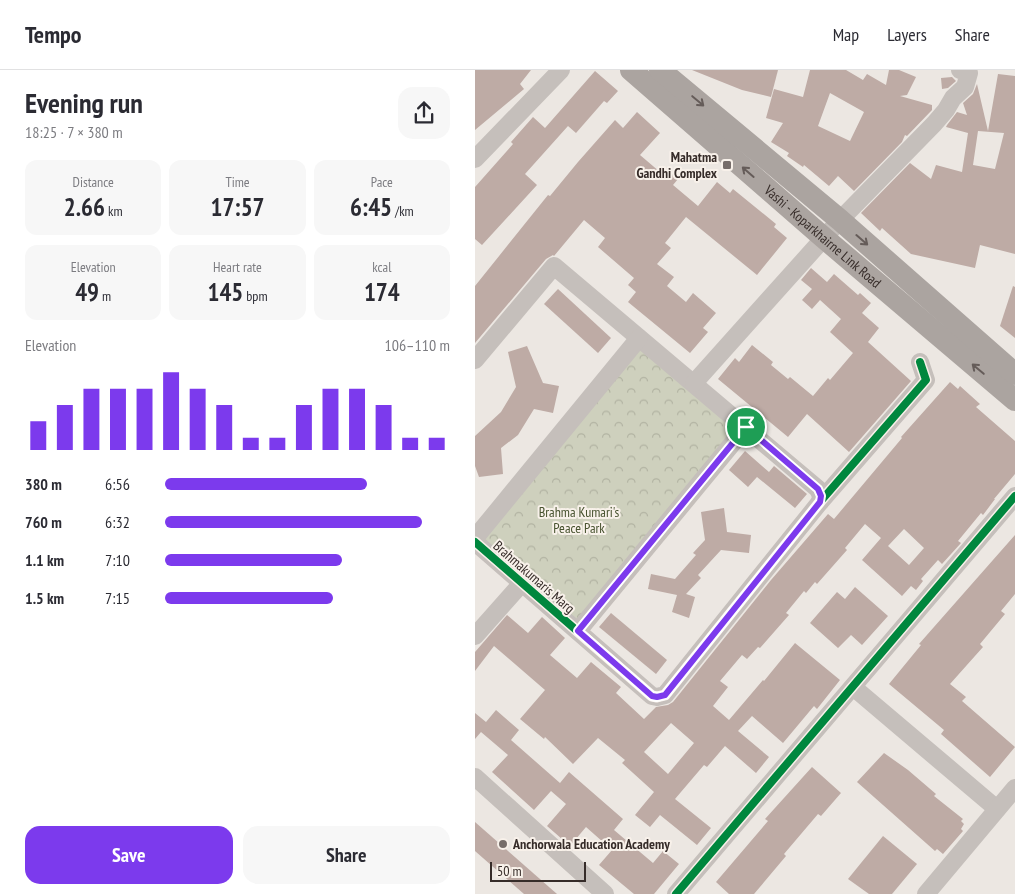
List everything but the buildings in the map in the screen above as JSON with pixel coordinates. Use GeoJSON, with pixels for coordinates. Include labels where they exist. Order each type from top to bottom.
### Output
{"type":"FeatureCollection","features":[{"type":"Feature","properties":{"kind":"main road","name":"Vashi - Koparkhairne Link Road"},"geometry":{"type":"LineString","coordinates":[[631,70],[824,238],[1015,400]]}},
{"type":"Feature","properties":{"kind":"main road","name":"Vashi - Koparkhairne Link Road"},"geometry":{"type":"LineString","coordinates":[[660,70],[840,220],[1015,374]]}},
{"type":"Feature","properties":{"kind":"street"},"geometry":{"type":"LineString","coordinates":[[475,159],[561,70]]}},
{"type":"Feature","properties":{"kind":"street"},"geometry":{"type":"LineString","coordinates":[[694,384],[840,220],[909,151],[946,110],[953,98],[965,86],[969,73],[960,70]]}},
{"type":"Feature","properties":{"kind":"street"},"geometry":{"type":"LineString","coordinates":[[475,360],[554,266],[818,489],[821,496],[820,502]]}},
{"type":"Feature","properties":{"kind":"street"},"geometry":{"type":"LineString","coordinates":[[475,538],[639,338]]}},
{"type":"Feature","properties":{"kind":"street","name":"Brahmakumaris Marg"},"geometry":{"type":"LineString","coordinates":[[475,542],[652,696],[665,695],[820,502],[926,380],[920,362]]}},
{"type":"Feature","properties":{"kind":"street"},"geometry":{"type":"LineString","coordinates":[[578,631],[746,427]]}},
{"type":"Feature","properties":{"kind":"street"},"geometry":{"type":"LineString","coordinates":[[676,894],[1015,496]]}},
{"type":"Feature","properties":{"kind":"street"},"geometry":{"type":"LineString","coordinates":[[475,636],[522,582]]}},
{"type":"Feature","properties":{"kind":"street"},"geometry":{"type":"LineString","coordinates":[[853,686],[997,810]]}},
{"type":"Feature","properties":{"kind":"street"},"geometry":{"type":"LineString","coordinates":[[475,777],[605,894]]}},
{"type":"Feature","properties":{"kind":"street"},"geometry":{"type":"LineString","coordinates":[[926,894],[1015,788]]}},
{"type":"Feature","properties":{"kind":"green space","name":"Brahma Kumari's Peace Park"},"geometry":{"type":"Polygon","coordinates":[[[639,338],[746,427],[578,631],[475,538],[639,338]]]}},
{"type":"Feature","properties":{"kind":"cycle path"},"geometry":{"type":"LineString","coordinates":[[475,542],[652,696],[665,695],[820,502],[926,380],[920,362]]}},
{"type":"Feature","properties":{"kind":"cycle path"},"geometry":{"type":"LineString","coordinates":[[676,894],[1015,496]]}},
{"type":"Feature","properties":{"kind":"place","name":"Mahatma Gandhi Complex"},"geometry":{"type":"Point","coordinates":[727,165]}},
{"type":"Feature","properties":{"kind":"place","name":"Anchorwala Education Academy"},"geometry":{"type":"Point","coordinates":[503,844]}},
{"type":"Feature","properties":{"kind":"route"},"geometry":{"type":"LineString","coordinates":[[746,427],[818,489],[821,496],[820,502],[665,695],[661,697],[652,696],[578,631],[746,427]]}}]}
